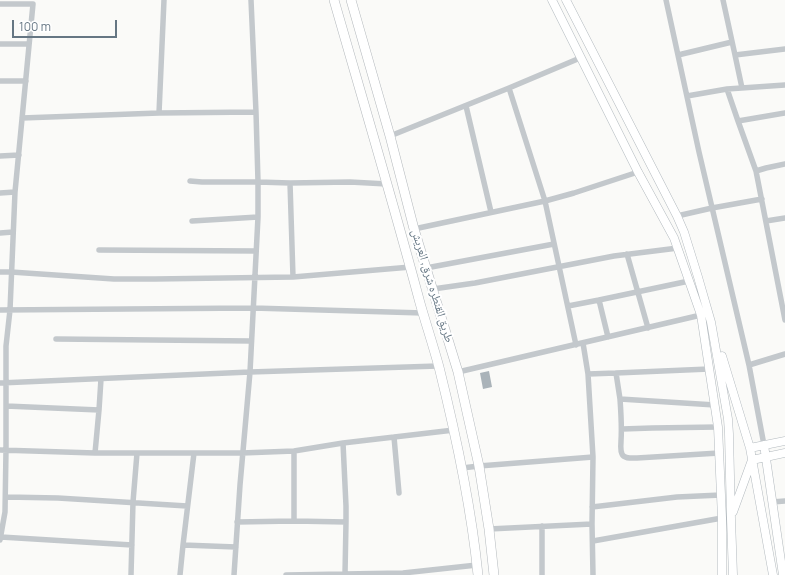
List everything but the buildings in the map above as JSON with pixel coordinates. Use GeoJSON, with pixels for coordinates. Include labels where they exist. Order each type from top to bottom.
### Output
{"type":"FeatureCollection","features":[{"type":"Feature","properties":{"kind":"highway","name":"طريق القنطره شرق, العريش"},"geometry":{"type":"LineString","coordinates":[[334,0],[388,184],[438,366],[462,468],[478,575]]}},
{"type":"Feature","properties":{"kind":"highway","name":"طريق القنطره شرق, العريش"},"geometry":{"type":"LineString","coordinates":[[351,0],[390,136],[414,229],[458,372],[479,466],[489,529],[494,575]]}},
{"type":"Feature","properties":{"kind":"main road"},"geometry":{"type":"LineString","coordinates":[[552,0],[638,172],[674,238],[701,315],[718,428],[722,518],[722,575]]}},
{"type":"Feature","properties":{"kind":"main road"},"geometry":{"type":"LineString","coordinates":[[566,0],[684,232],[750,448],[772,572],[783,571],[764,445]]}},
{"type":"Feature","properties":{"kind":"main road"},"geometry":{"type":"LineString","coordinates":[[711,322],[728,419],[730,519],[733,575]]}},
{"type":"Feature","properties":{"kind":"main road"},"geometry":{"type":"LineString","coordinates":[[750,448],[785,441]]}},
{"type":"Feature","properties":{"kind":"main road"},"geometry":{"type":"LineString","coordinates":[[752,460],[785,453]]}},
{"type":"Feature","properties":{"kind":"main road"},"geometry":{"type":"LineString","coordinates":[[730,519],[752,460]]}},
{"type":"Feature","properties":{"kind":"main road"},"geometry":{"type":"LineString","coordinates":[[720,463],[730,463]]}},
{"type":"Feature","properties":{"kind":"street"},"geometry":{"type":"LineString","coordinates":[[159,113],[164,0]]}},
{"type":"Feature","properties":{"kind":"street"},"geometry":{"type":"LineString","coordinates":[[234,575],[242,453],[250,372],[258,217],[256,112],[251,0]]}},
{"type":"Feature","properties":{"kind":"street"},"geometry":{"type":"LineString","coordinates":[[666,0],[686,96],[749,365],[764,445]]}},
{"type":"Feature","properties":{"kind":"street"},"geometry":{"type":"LineString","coordinates":[[723,0],[742,88]]}},
{"type":"Feature","properties":{"kind":"street"},"geometry":{"type":"LineString","coordinates":[[0,4],[33,2],[15,192],[10,310],[3,346],[3,383],[6,406],[3,450],[6,498],[0,538],[132,545]]}},
{"type":"Feature","properties":{"kind":"street"},"geometry":{"type":"LineString","coordinates":[[678,55],[732,42]]}},
{"type":"Feature","properties":{"kind":"street"},"geometry":{"type":"LineString","coordinates":[[0,44],[29,44]]}},
{"type":"Feature","properties":{"kind":"street"},"geometry":{"type":"LineString","coordinates":[[735,55],[785,49]]}},
{"type":"Feature","properties":{"kind":"street"},"geometry":{"type":"LineString","coordinates":[[390,136],[580,58]]}},
{"type":"Feature","properties":{"kind":"street"},"geometry":{"type":"LineString","coordinates":[[0,81],[26,81]]}},
{"type":"Feature","properties":{"kind":"street"},"geometry":{"type":"LineString","coordinates":[[686,96],[728,89],[785,85]]}},
{"type":"Feature","properties":{"kind":"street"},"geometry":{"type":"LineString","coordinates":[[510,88],[545,201],[576,345]]}},
{"type":"Feature","properties":{"kind":"street"},"geometry":{"type":"LineString","coordinates":[[728,89],[756,171],[785,320]]}},
{"type":"Feature","properties":{"kind":"street"},"geometry":{"type":"LineString","coordinates":[[466,106],[491,212]]}},
{"type":"Feature","properties":{"kind":"street"},"geometry":{"type":"LineString","coordinates":[[22,118],[159,113],[256,112]]}},
{"type":"Feature","properties":{"kind":"street"},"geometry":{"type":"LineString","coordinates":[[738,121],[785,113]]}},
{"type":"Feature","properties":{"kind":"street"},"geometry":{"type":"LineString","coordinates":[[0,156],[19,155]]}},
{"type":"Feature","properties":{"kind":"street"},"geometry":{"type":"LineString","coordinates":[[756,171],[785,164]]}},
{"type":"Feature","properties":{"kind":"street"},"geometry":{"type":"LineString","coordinates":[[414,229],[545,201],[638,172]]}},
{"type":"Feature","properties":{"kind":"street"},"geometry":{"type":"LineString","coordinates":[[190,181],[290,183],[350,182],[388,184]]}},
{"type":"Feature","properties":{"kind":"street"},"geometry":{"type":"LineString","coordinates":[[290,183],[293,277]]}},
{"type":"Feature","properties":{"kind":"street"},"geometry":{"type":"LineString","coordinates":[[0,193],[15,192]]}},
{"type":"Feature","properties":{"kind":"street"},"geometry":{"type":"LineString","coordinates":[[677,216],[762,199]]}},
{"type":"Feature","properties":{"kind":"street"},"geometry":{"type":"LineString","coordinates":[[192,221],[258,217]]}},
{"type":"Feature","properties":{"kind":"street"},"geometry":{"type":"LineString","coordinates":[[766,221],[785,218]]}},
{"type":"Feature","properties":{"kind":"street"},"geometry":{"type":"LineString","coordinates":[[0,233],[13,232]]}},
{"type":"Feature","properties":{"kind":"street"},"geometry":{"type":"LineString","coordinates":[[426,268],[554,244]]}},
{"type":"Feature","properties":{"kind":"street"},"geometry":{"type":"LineString","coordinates":[[433,289],[475,283],[627,254],[678,248]]}},
{"type":"Feature","properties":{"kind":"street"},"geometry":{"type":"LineString","coordinates":[[99,250],[256,251]]}},
{"type":"Feature","properties":{"kind":"street"},"geometry":{"type":"LineString","coordinates":[[627,254],[648,328]]}},
{"type":"Feature","properties":{"kind":"street"},"geometry":{"type":"LineString","coordinates":[[0,272],[114,279],[255,278],[293,277],[411,267]]}},
{"type":"Feature","properties":{"kind":"street"},"geometry":{"type":"LineString","coordinates":[[568,306],[689,281]]}},
{"type":"Feature","properties":{"kind":"street"},"geometry":{"type":"LineString","coordinates":[[599,300],[608,338]]}},
{"type":"Feature","properties":{"kind":"street"},"geometry":{"type":"LineString","coordinates":[[0,310],[253,308],[423,313]]}},
{"type":"Feature","properties":{"kind":"street"},"geometry":{"type":"LineString","coordinates":[[458,372],[701,315]]}},
{"type":"Feature","properties":{"kind":"street"},"geometry":{"type":"LineString","coordinates":[[56,339],[251,341]]}},
{"type":"Feature","properties":{"kind":"street"},"geometry":{"type":"LineString","coordinates":[[583,343],[588,374],[593,457],[593,575]]}},
{"type":"Feature","properties":{"kind":"street"},"geometry":{"type":"LineString","coordinates":[[749,365],[785,354]]}},
{"type":"Feature","properties":{"kind":"street"},"geometry":{"type":"LineString","coordinates":[[3,383],[250,372],[438,366]]}},
{"type":"Feature","properties":{"kind":"street"},"geometry":{"type":"LineString","coordinates":[[588,374],[709,369]]}},
{"type":"Feature","properties":{"kind":"street"},"geometry":{"type":"LineString","coordinates":[[616,373],[620,399],[622,454],[626,457],[637,458],[719,453]]}},
{"type":"Feature","properties":{"kind":"street"},"geometry":{"type":"LineString","coordinates":[[95,452],[100,410],[101,379]]}},
{"type":"Feature","properties":{"kind":"street"},"geometry":{"type":"LineString","coordinates":[[620,399],[715,405]]}},
{"type":"Feature","properties":{"kind":"street"},"geometry":{"type":"LineString","coordinates":[[6,406],[100,410]]}},
{"type":"Feature","properties":{"kind":"street"},"geometry":{"type":"LineString","coordinates":[[622,429],[718,428]]}},
{"type":"Feature","properties":{"kind":"street"},"geometry":{"type":"LineString","coordinates":[[3,450],[137,453],[242,453],[294,451],[343,443],[454,430]]}},
{"type":"Feature","properties":{"kind":"street"},"geometry":{"type":"LineString","coordinates":[[394,437],[399,494]]}},
{"type":"Feature","properties":{"kind":"street"},"geometry":{"type":"LineString","coordinates":[[343,443],[346,506],[345,574]]}},
{"type":"Feature","properties":{"kind":"street"},"geometry":{"type":"LineString","coordinates":[[294,451],[294,521]]}},
{"type":"Feature","properties":{"kind":"street"},"geometry":{"type":"LineString","coordinates":[[131,575],[133,502],[137,453]]}},
{"type":"Feature","properties":{"kind":"street"},"geometry":{"type":"LineString","coordinates":[[180,575],[194,453]]}},
{"type":"Feature","properties":{"kind":"street"},"geometry":{"type":"LineString","coordinates":[[462,468],[593,457]]}},
{"type":"Feature","properties":{"kind":"street"},"geometry":{"type":"LineString","coordinates":[[592,507],[677,497],[721,495]]}},
{"type":"Feature","properties":{"kind":"street"},"geometry":{"type":"LineString","coordinates":[[6,498],[58,498],[187,506]]}},
{"type":"Feature","properties":{"kind":"street"},"geometry":{"type":"LineString","coordinates":[[772,502],[785,501]]}},
{"type":"Feature","properties":{"kind":"street"},"geometry":{"type":"LineString","coordinates":[[593,541],[722,518]]}},
{"type":"Feature","properties":{"kind":"street"},"geometry":{"type":"LineString","coordinates":[[237,522],[346,522]]}},
{"type":"Feature","properties":{"kind":"street"},"geometry":{"type":"LineString","coordinates":[[489,529],[592,524]]}},
{"type":"Feature","properties":{"kind":"street"},"geometry":{"type":"LineString","coordinates":[[542,526],[542,575]]}},
{"type":"Feature","properties":{"kind":"street"},"geometry":{"type":"LineString","coordinates":[[183,545],[236,547]]}},
{"type":"Feature","properties":{"kind":"street"},"geometry":{"type":"LineString","coordinates":[[286,575],[403,573],[477,565]]}}]}
